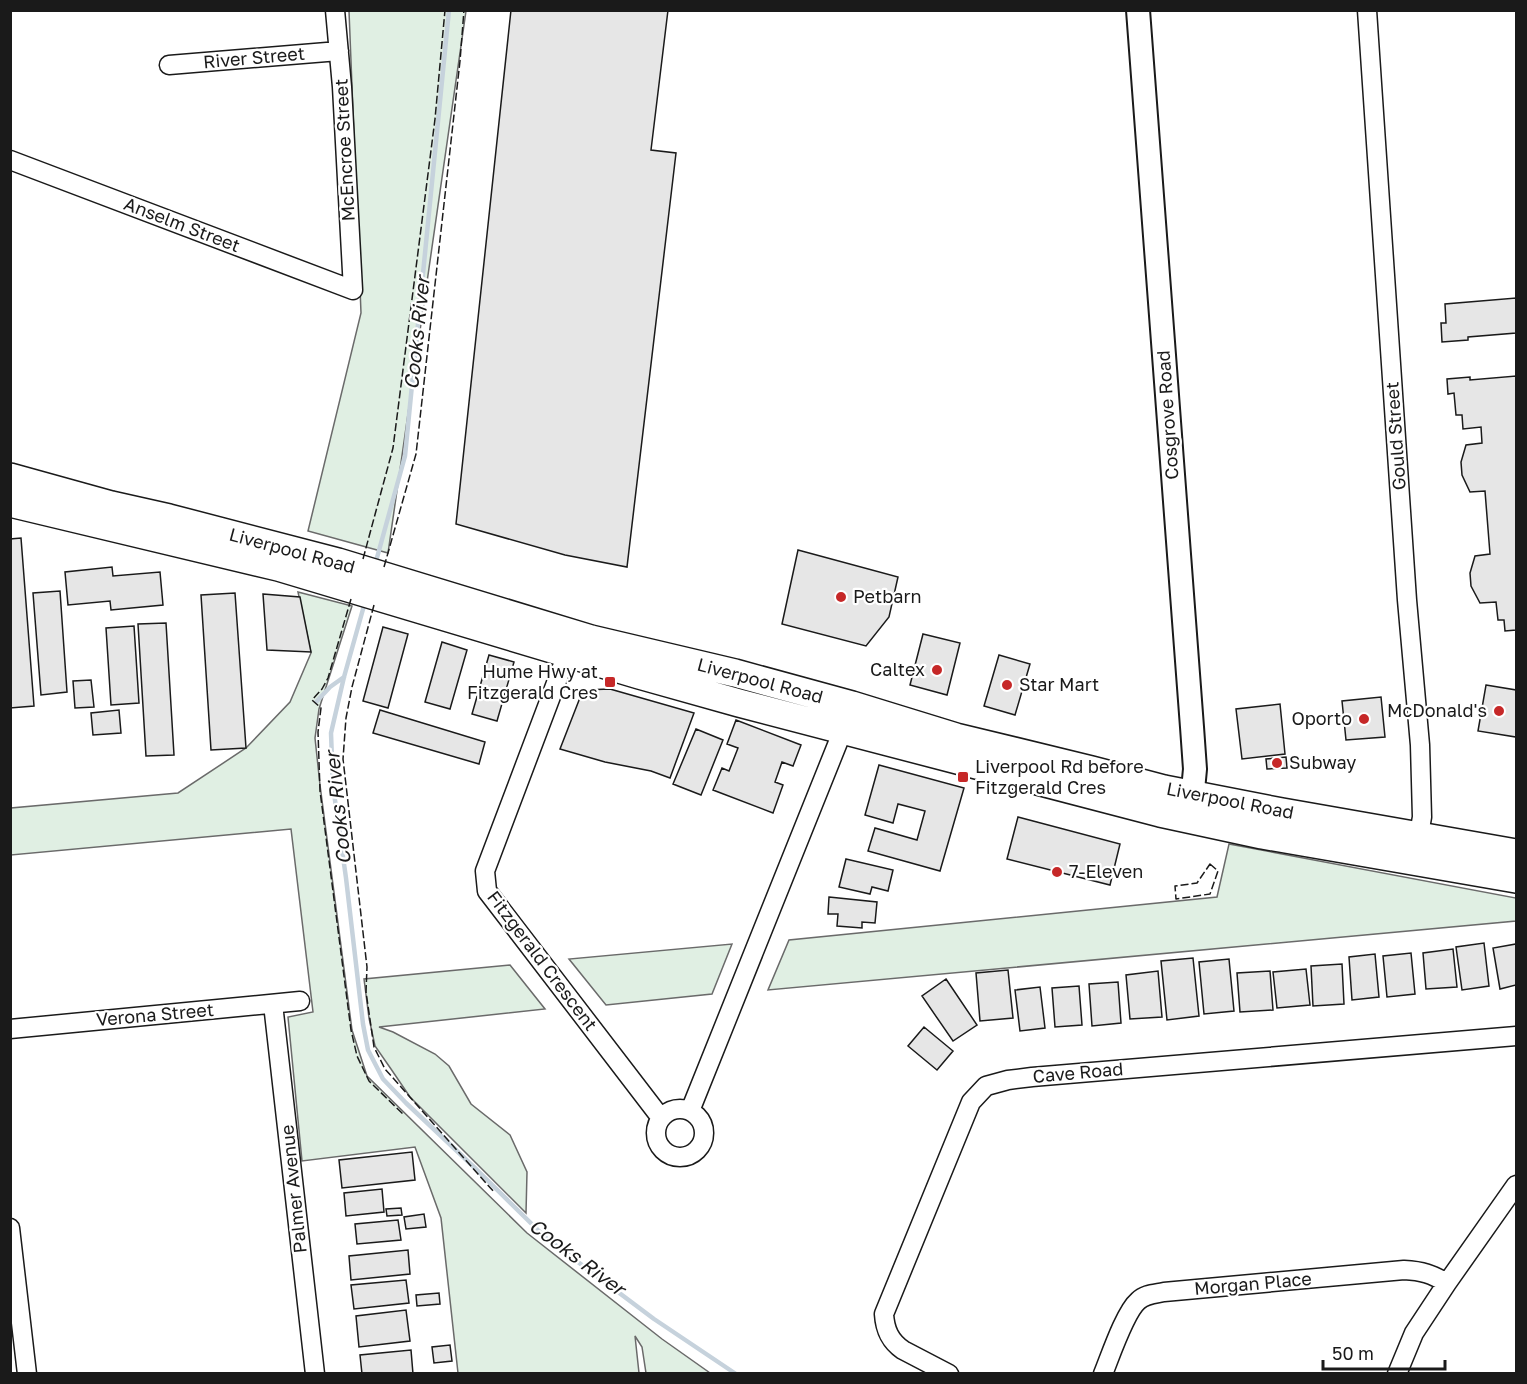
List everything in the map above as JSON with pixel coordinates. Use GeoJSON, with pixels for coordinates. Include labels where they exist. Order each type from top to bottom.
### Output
{"type":"FeatureCollection","features":[{"type":"Feature","properties":{"kind":"highway","name":"Liverpool Road"},"geometry":{"type":"LineString","coordinates":[[10,477],[168,518],[406,594],[735,673],[848,718],[1057,787],[1191,807],[1262,835],[1417,849],[1516,853]]}},
{"type":"Feature","properties":{"kind":"highway","name":"Liverpool Road"},"geometry":{"type":"LineString","coordinates":[[10,503],[278,567],[334,572]]}},
{"type":"Feature","properties":{"kind":"highway","name":"Liverpool Road"},"geometry":{"type":"LineString","coordinates":[[406,594],[567,654],[728,700],[848,718]]}},
{"type":"Feature","properties":{"kind":"highway","name":"Liverpool Road"},"geometry":{"type":"LineString","coordinates":[[1417,849],[1516,879]]}},
{"type":"Feature","properties":{"kind":"main road","name":"Cosgrove Road"},"geometry":{"type":"LineString","coordinates":[[1137,10],[1195,769],[1191,807]]}},
{"type":"Feature","properties":{"kind":"street","name":"McEncroe Street"},"geometry":{"type":"LineString","coordinates":[[335,10],[342,87],[353,290]]}},
{"type":"Feature","properties":{"kind":"street","name":"Gould Street"},"geometry":{"type":"LineString","coordinates":[[1367,10],[1420,745],[1422,804],[1417,849]]}},
{"type":"Feature","properties":{"kind":"street","name":"River Street"},"geometry":{"type":"LineString","coordinates":[[169,65],[339,51]]}},
{"type":"Feature","properties":{"kind":"street","name":"Anselm Street"},"geometry":{"type":"LineString","coordinates":[[10,160],[353,290]]}},
{"type":"Feature","properties":{"kind":"street","name":"Fitzgerald Crescent"},"geometry":{"type":"LineString","coordinates":[[567,654],[485,871],[487,891],[660,1118]]}},
{"type":"Feature","properties":{"kind":"street"},"geometry":{"type":"LineString","coordinates":[[690,1111],[848,718]]}},
{"type":"Feature","properties":{"kind":"street","name":"Verona Street"},"geometry":{"type":"LineString","coordinates":[[10,1029],[300,1001]]}},
{"type":"Feature","properties":{"kind":"street","name":"Palmer Avenue"},"geometry":{"type":"LineString","coordinates":[[273,1004],[315,1374]]}},
{"type":"Feature","properties":{"kind":"street","name":"Cave Road"},"geometry":{"type":"LineString","coordinates":[[949,1374],[896,1346],[884,1325],[884,1314],[971,1101],[986,1086],[1032,1077],[1516,1036]]}},
{"type":"Feature","properties":{"kind":"street"},"geometry":{"type":"LineString","coordinates":[[674,1109],[690,1111],[702,1123],[703,1142],[691,1155],[672,1156],[664,1152],[656,1136],[660,1118],[674,1109]]}},
{"type":"Feature","properties":{"kind":"street"},"geometry":{"type":"LineString","coordinates":[[1397,1374],[1414,1333],[1516,1185]]}},
{"type":"Feature","properties":{"kind":"street"},"geometry":{"type":"LineString","coordinates":[[10,1228],[27,1374]]}},
{"type":"Feature","properties":{"kind":"street","name":"Morgan Place"},"geometry":{"type":"LineString","coordinates":[[1103,1374],[1127,1317],[1136,1302],[1148,1295],[1404,1270],[1422,1271],[1447,1283]]}},
{"type":"Feature","properties":{"kind":"green space"},"geometry":{"type":"Polygon","coordinates":[[[349,11],[466,11],[388,553],[308,531],[361,313],[349,11]]]}},
{"type":"Feature","properties":{"kind":"green space"},"geometry":{"type":"Polygon","coordinates":[[[298,592],[352,606],[319,709],[315,738],[352,1030],[367,1076],[527,1233],[662,1339],[710,1373],[646,1373],[642,1347],[635,1336],[639,1373],[458,1373],[441,1218],[415,1147],[302,1161],[288,1017],[313,1012],[291,829],[11,855],[11,808],[178,793],[246,748],[290,702],[311,653],[298,592]]]}},
{"type":"Feature","properties":{"kind":"green space"},"geometry":{"type":"Polygon","coordinates":[[[1229,844],[1516,898],[1516,921],[768,990],[789,940],[1217,897],[1229,844]]]}},
{"type":"Feature","properties":{"kind":"green space"},"geometry":{"type":"Polygon","coordinates":[[[732,944],[712,994],[606,1005],[569,959],[732,944]]]}},
{"type":"Feature","properties":{"kind":"green space"},"geometry":{"type":"Polygon","coordinates":[[[510,965],[545,1009],[379,1027],[435,1054],[449,1066],[471,1104],[510,1135],[527,1172],[526,1213],[410,1097],[375,1046],[364,979],[510,965]]]}},
{"type":"Feature","properties":{"kind":"building"},"geometry":{"type":"Polygon","coordinates":[[[511,10],[668,10],[651,150],[676,153],[627,567],[565,555],[456,524],[511,10]]]}},
{"type":"Feature","properties":{"kind":"building"},"geometry":{"type":"Polygon","coordinates":[[[1516,298],[1516,333],[1468,337],[1468,340],[1442,342],[1441,323],[1446,323],[1445,304],[1516,298]]]}},
{"type":"Feature","properties":{"kind":"building"},"geometry":{"type":"Polygon","coordinates":[[[1516,376],[1516,630],[1505,631],[1504,620],[1498,620],[1496,602],[1480,603],[1471,586],[1470,573],[1475,556],[1490,554],[1485,491],[1470,492],[1462,475],[1461,462],[1466,445],[1482,443],[1481,427],[1463,429],[1462,415],[1456,415],[1454,393],[1448,394],[1447,379],[1470,377],[1470,380],[1516,376]]]}},
{"type":"Feature","properties":{"kind":"building"},"geometry":{"type":"Polygon","coordinates":[[[21,538],[34,706],[10,708],[10,539],[21,538]]]}},
{"type":"Feature","properties":{"kind":"building","name":"Petbarn"},"geometry":{"type":"Polygon","coordinates":[[[798,550],[898,577],[889,617],[866,646],[782,624],[798,550]]]}},
{"type":"Feature","properties":{"kind":"building"},"geometry":{"type":"Polygon","coordinates":[[[112,567],[113,576],[160,572],[163,605],[111,610],[110,601],[68,605],[65,572],[112,567]]]}},
{"type":"Feature","properties":{"kind":"building"},"geometry":{"type":"Polygon","coordinates":[[[60,591],[67,692],[41,695],[33,593],[60,591]]]}},
{"type":"Feature","properties":{"kind":"building"},"geometry":{"type":"Polygon","coordinates":[[[235,593],[246,748],[211,750],[201,595],[235,593]]]}},
{"type":"Feature","properties":{"kind":"building"},"geometry":{"type":"Polygon","coordinates":[[[263,594],[300,597],[311,652],[267,650],[263,594]]]}},
{"type":"Feature","properties":{"kind":"building"},"geometry":{"type":"Polygon","coordinates":[[[166,623],[174,755],[146,756],[138,624],[166,623]]]}},
{"type":"Feature","properties":{"kind":"building"},"geometry":{"type":"Polygon","coordinates":[[[134,626],[139,703],[111,705],[106,628],[134,626]]]}},
{"type":"Feature","properties":{"kind":"building"},"geometry":{"type":"Polygon","coordinates":[[[383,627],[408,634],[388,708],[363,701],[383,627]]]}},
{"type":"Feature","properties":{"kind":"building"},"geometry":{"type":"Polygon","coordinates":[[[923,634],[960,643],[947,695],[910,685],[923,634]]]}},
{"type":"Feature","properties":{"kind":"building"},"geometry":{"type":"Polygon","coordinates":[[[442,642],[467,650],[450,709],[425,702],[442,642]]]}},
{"type":"Feature","properties":{"kind":"building"},"geometry":{"type":"Polygon","coordinates":[[[489,655],[514,662],[497,721],[472,714],[489,655]]]}},
{"type":"Feature","properties":{"kind":"building","name":"Star Mart"},"geometry":{"type":"Polygon","coordinates":[[[999,655],[1030,664],[1015,715],[984,706],[999,655]]]}},
{"type":"Feature","properties":{"kind":"building"},"geometry":{"type":"Polygon","coordinates":[[[91,680],[94,707],[75,708],[73,681],[91,680]]]}},
{"type":"Feature","properties":{"kind":"building","name":"McDonald's"},"geometry":{"type":"Polygon","coordinates":[[[1486,685],[1516,690],[1516,737],[1478,731],[1486,685]]]}},
{"type":"Feature","properties":{"kind":"building"},"geometry":{"type":"Polygon","coordinates":[[[610,689],[694,713],[670,778],[651,771],[605,762],[560,749],[583,690],[610,689]]]}},
{"type":"Feature","properties":{"kind":"building","name":"Oporto"},"geometry":{"type":"Polygon","coordinates":[[[1381,697],[1385,737],[1346,740],[1342,701],[1381,697]]]}},
{"type":"Feature","properties":{"kind":"building"},"geometry":{"type":"Polygon","coordinates":[[[1280,704],[1285,754],[1242,759],[1236,709],[1280,704]]]}},
{"type":"Feature","properties":{"kind":"building"},"geometry":{"type":"Polygon","coordinates":[[[119,710],[121,733],[93,735],[91,713],[119,710]]]}},
{"type":"Feature","properties":{"kind":"building"},"geometry":{"type":"Polygon","coordinates":[[[380,710],[485,742],[479,764],[373,733],[380,710]]]}},
{"type":"Feature","properties":{"kind":"building"},"geometry":{"type":"Polygon","coordinates":[[[736,720],[801,745],[793,766],[782,762],[775,782],[783,785],[773,813],[713,790],[722,768],[729,771],[738,748],[727,744],[736,720]]]}},
{"type":"Feature","properties":{"kind":"building"},"geometry":{"type":"Polygon","coordinates":[[[696,729],[723,740],[701,795],[673,784],[696,729]]]}},
{"type":"Feature","properties":{"kind":"building","name":"Subway"},"geometry":{"type":"Polygon","coordinates":[[[1286,757],[1287,768],[1267,769],[1266,759],[1286,757]]]}},
{"type":"Feature","properties":{"kind":"building"},"geometry":{"type":"Polygon","coordinates":[[[879,765],[964,788],[940,871],[868,851],[875,828],[917,840],[925,811],[898,804],[893,823],[865,815],[879,765]]]}},
{"type":"Feature","properties":{"kind":"building"},"geometry":{"type":"Polygon","coordinates":[[[1018,817],[1120,844],[1110,885],[1007,859],[1018,817]]]}},
{"type":"Feature","properties":{"kind":"building"},"geometry":{"type":"Polygon","coordinates":[[[846,859],[893,870],[888,891],[872,887],[870,894],[839,887],[846,859]]]}},
{"type":"Feature","properties":{"kind":"building"},"geometry":{"type":"Polygon","coordinates":[[[829,897],[877,902],[875,923],[862,922],[862,928],[837,926],[838,914],[828,914],[829,897]]]}},
{"type":"Feature","properties":{"kind":"building"},"geometry":{"type":"Polygon","coordinates":[[[1484,943],[1489,986],[1462,990],[1456,947],[1484,943]]]}},
{"type":"Feature","properties":{"kind":"building"},"geometry":{"type":"Polygon","coordinates":[[[1516,944],[1516,985],[1500,989],[1493,948],[1516,944]]]}},
{"type":"Feature","properties":{"kind":"building"},"geometry":{"type":"Polygon","coordinates":[[[1453,949],[1457,987],[1426,989],[1423,953],[1453,949]]]}},
{"type":"Feature","properties":{"kind":"building"},"geometry":{"type":"Polygon","coordinates":[[[1411,953],[1415,994],[1387,997],[1383,956],[1411,953]]]}},
{"type":"Feature","properties":{"kind":"building"},"geometry":{"type":"Polygon","coordinates":[[[1375,954],[1379,997],[1352,1000],[1349,957],[1375,954]]]}},
{"type":"Feature","properties":{"kind":"building"},"geometry":{"type":"Polygon","coordinates":[[[1193,958],[1199,1016],[1167,1020],[1161,961],[1193,958]]]}},
{"type":"Feature","properties":{"kind":"building"},"geometry":{"type":"Polygon","coordinates":[[[1229,959],[1234,1011],[1204,1014],[1199,962],[1229,959]]]}},
{"type":"Feature","properties":{"kind":"building"},"geometry":{"type":"Polygon","coordinates":[[[1342,964],[1344,1004],[1313,1006],[1311,966],[1342,964]]]}},
{"type":"Feature","properties":{"kind":"building"},"geometry":{"type":"Polygon","coordinates":[[[1306,969],[1310,1005],[1277,1008],[1273,972],[1306,969]]]}},
{"type":"Feature","properties":{"kind":"building"},"geometry":{"type":"Polygon","coordinates":[[[1008,970],[1013,1018],[980,1021],[976,973],[1008,970]]]}},
{"type":"Feature","properties":{"kind":"building"},"geometry":{"type":"Polygon","coordinates":[[[1158,971],[1162,1017],[1130,1019],[1126,975],[1158,971]]]}},
{"type":"Feature","properties":{"kind":"building"},"geometry":{"type":"Polygon","coordinates":[[[1270,971],[1273,1010],[1240,1012],[1237,973],[1270,971]]]}},
{"type":"Feature","properties":{"kind":"building"},"geometry":{"type":"Polygon","coordinates":[[[946,979],[977,1025],[953,1041],[922,996],[946,979]]]}},
{"type":"Feature","properties":{"kind":"building"},"geometry":{"type":"Polygon","coordinates":[[[1118,982],[1121,1023],[1092,1026],[1089,984],[1118,982]]]}},
{"type":"Feature","properties":{"kind":"building"},"geometry":{"type":"Polygon","coordinates":[[[1079,986],[1082,1025],[1055,1027],[1052,988],[1079,986]]]}},
{"type":"Feature","properties":{"kind":"building"},"geometry":{"type":"Polygon","coordinates":[[[1040,987],[1045,1028],[1020,1031],[1015,990],[1040,987]]]}},
{"type":"Feature","properties":{"kind":"building"},"geometry":{"type":"Polygon","coordinates":[[[924,1027],[953,1051],[937,1070],[908,1046],[924,1027]]]}},
{"type":"Feature","properties":{"kind":"building"},"geometry":{"type":"Polygon","coordinates":[[[412,1152],[415,1180],[342,1188],[339,1160],[412,1152]]]}},
{"type":"Feature","properties":{"kind":"building"},"geometry":{"type":"Polygon","coordinates":[[[382,1189],[384,1212],[346,1216],[344,1193],[382,1189]]]}},
{"type":"Feature","properties":{"kind":"building"},"geometry":{"type":"Polygon","coordinates":[[[401,1208],[402,1215],[387,1216],[386,1209],[401,1208]]]}},
{"type":"Feature","properties":{"kind":"building"},"geometry":{"type":"Polygon","coordinates":[[[424,1214],[426,1227],[406,1229],[404,1217],[424,1214]]]}},
{"type":"Feature","properties":{"kind":"building"},"geometry":{"type":"Polygon","coordinates":[[[398,1220],[401,1240],[357,1244],[355,1224],[398,1220]]]}},
{"type":"Feature","properties":{"kind":"building"},"geometry":{"type":"Polygon","coordinates":[[[408,1250],[410,1274],[351,1280],[349,1256],[408,1250]]]}},
{"type":"Feature","properties":{"kind":"building"},"geometry":{"type":"Polygon","coordinates":[[[406,1280],[409,1303],[354,1309],[351,1285],[406,1280]]]}},
{"type":"Feature","properties":{"kind":"building"},"geometry":{"type":"Polygon","coordinates":[[[439,1293],[440,1304],[417,1306],[416,1295],[439,1293]]]}},
{"type":"Feature","properties":{"kind":"building"},"geometry":{"type":"Polygon","coordinates":[[[406,1310],[410,1341],[359,1347],[356,1316],[406,1310]]]}},
{"type":"Feature","properties":{"kind":"building"},"geometry":{"type":"Polygon","coordinates":[[[450,1345],[452,1361],[434,1363],[432,1347],[450,1345]]]}},
{"type":"Feature","properties":{"kind":"building"},"geometry":{"type":"Polygon","coordinates":[[[411,1350],[413,1374],[362,1374],[360,1355],[411,1350]]]}},
{"type":"Feature","properties":{"kind":"waterway","name":"Cooks River"},"geometry":{"type":"LineString","coordinates":[[375,565],[405,456],[449,10]]}},
{"type":"Feature","properties":{"kind":"waterway","name":"Cooks River"},"geometry":{"type":"LineString","coordinates":[[365,602],[331,733],[333,786],[368,1050],[383,1079],[546,1238],[654,1319],[736,1374]]}},
{"type":"Feature","properties":{"kind":"waterway"},"geometry":{"type":"LineString","coordinates":[[317,701],[330,687],[344,677]]}},
{"type":"Feature","properties":{"kind":"fence"},"geometry":{"type":"LineString","coordinates":[[363,559],[393,448],[435,119],[445,10]]}},
{"type":"Feature","properties":{"kind":"fence"},"geometry":{"type":"LineString","coordinates":[[384,567],[416,454],[464,10]]}},
{"type":"Feature","properties":{"kind":"fence"},"geometry":{"type":"LineString","coordinates":[[351,599],[328,678],[312,700],[321,708],[318,732],[320,791],[351,1030],[357,1056],[369,1081],[404,1115]]}},
{"type":"Feature","properties":{"kind":"fence"},"geometry":{"type":"LineString","coordinates":[[374,605],[352,687],[346,718],[343,759],[367,967],[366,992],[374,1047],[385,1069],[494,1192]]}},
{"type":"Feature","properties":{"kind":"fence"},"geometry":{"type":"LineString","coordinates":[[1210,864],[1218,871],[1210,894],[1176,899],[1175,886],[1197,883],[1210,864]]}},
{"type":"Feature","properties":{"kind":"place","name":"Petbarn"},"geometry":{"type":"Point","coordinates":[841,597]}},
{"type":"Feature","properties":{"kind":"place","name":"Caltex"},"geometry":{"type":"Point","coordinates":[937,670]}},
{"type":"Feature","properties":{"kind":"place","name":"Hume Hwy at Fitzgerald Cres"},"geometry":{"type":"Point","coordinates":[610,682]}},
{"type":"Feature","properties":{"kind":"place","name":"Star Mart"},"geometry":{"type":"Point","coordinates":[1007,685]}},
{"type":"Feature","properties":{"kind":"place","name":"McDonald's"},"geometry":{"type":"Point","coordinates":[1499,711]}},
{"type":"Feature","properties":{"kind":"place","name":"Oporto"},"geometry":{"type":"Point","coordinates":[1364,719]}},
{"type":"Feature","properties":{"kind":"place","name":"Subway"},"geometry":{"type":"Point","coordinates":[1277,763]}},
{"type":"Feature","properties":{"kind":"place","name":"Liverpool Rd before Fitzgerald Cres"},"geometry":{"type":"Point","coordinates":[963,777]}},
{"type":"Feature","properties":{"kind":"place","name":"7-Eleven"},"geometry":{"type":"Point","coordinates":[1057,872]}}]}
